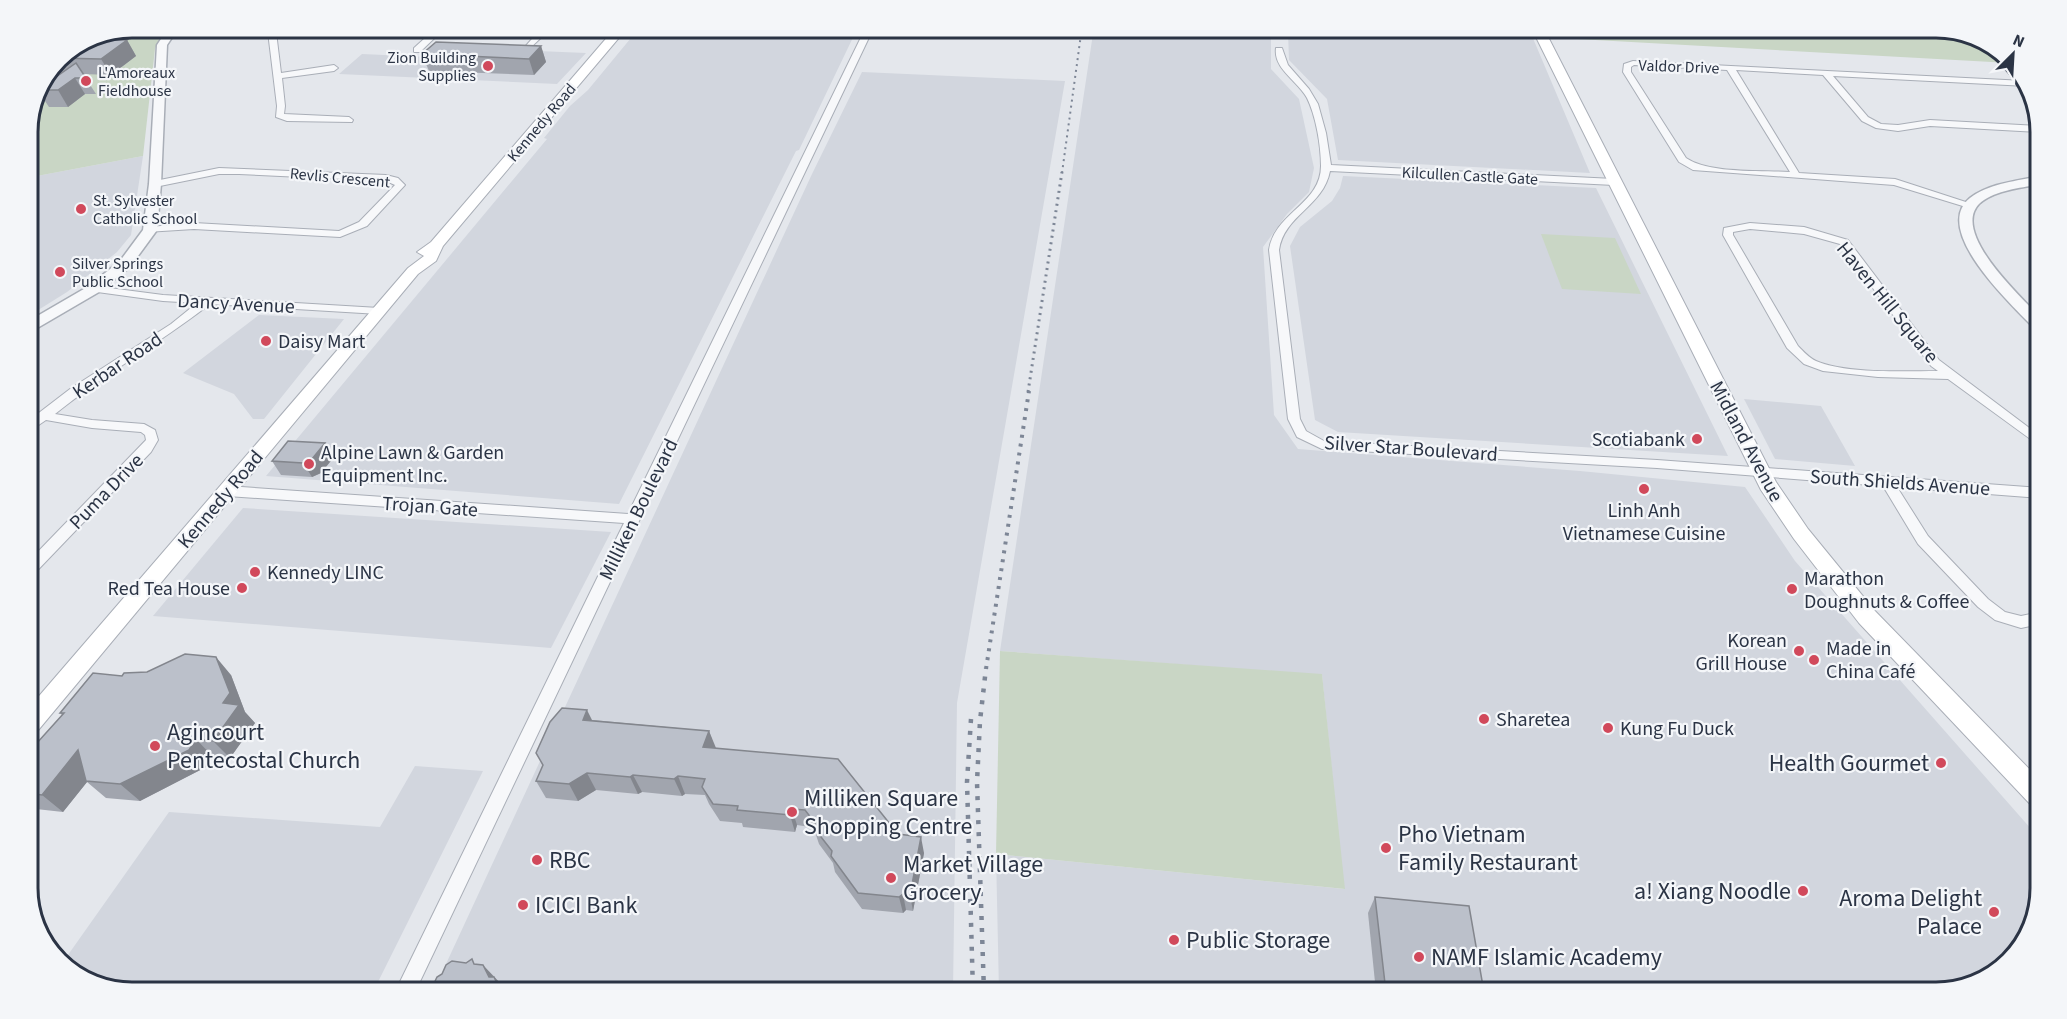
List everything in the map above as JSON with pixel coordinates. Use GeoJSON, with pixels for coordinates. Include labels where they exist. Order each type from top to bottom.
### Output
{"type":"FeatureCollection","features":[{"type":"Feature","properties":{"kind":"main road","name":"Kennedy Road"},"geometry":{"type":"LineString","coordinates":[[38,714],[413,271],[429,262],[435,254],[436,245],[612,38]]}},
{"type":"Feature","properties":{"kind":"main road","name":"Midland Avenue"},"geometry":{"type":"LineString","coordinates":[[1542,38],[1761,472],[1801,534],[1867,617],[2030,787]]}},
{"type":"Feature","properties":{"kind":"street"},"geometry":{"type":"LineString","coordinates":[[38,322],[94,289],[125,264],[150,230],[155,184],[162,45],[167,38]]}},
{"type":"Feature","properties":{"kind":"street"},"geometry":{"type":"LineString","coordinates":[[273,38],[281,117],[349,120]]}},
{"type":"Feature","properties":{"kind":"street"},"geometry":{"type":"LineString","coordinates":[[417,50],[430,38]]}},
{"type":"Feature","properties":{"kind":"street"},"geometry":{"type":"LineString","coordinates":[[527,49],[537,38]]}},
{"type":"Feature","properties":{"kind":"street","name":"Milliken Boulevard"},"geometry":{"type":"LineString","coordinates":[[410,982],[865,38]]}},
{"type":"Feature","properties":{"kind":"street","name":"Silver Star Boulevard"},"geometry":{"type":"LineString","coordinates":[[1279,50],[1281,65],[1310,97],[1316,108],[1326,168],[1321,189],[1315,198],[1285,224],[1275,242],[1276,280],[1294,419],[1301,434],[1322,444],[1761,472]]}},
{"type":"Feature","properties":{"kind":"street","name":"Valdor Drive"},"geometry":{"type":"LineString","coordinates":[[1970,205],[1895,182],[1712,170],[1686,163],[1626,70],[1630,64],[1641,63],[1983,82]]}},
{"type":"Feature","properties":{"kind":"street"},"geometry":{"type":"LineString","coordinates":[[1730,67],[1796,175]]}},
{"type":"Feature","properties":{"kind":"street"},"geometry":{"type":"LineString","coordinates":[[278,76],[334,68]]}},
{"type":"Feature","properties":{"kind":"street"},"geometry":{"type":"LineString","coordinates":[[1826,73],[1865,119],[1879,126],[1898,128],[1930,123],[2029,128]]}},
{"type":"Feature","properties":{"kind":"street","name":"Kilcullen Castle Gate"},"geometry":{"type":"LineString","coordinates":[[1326,168],[1614,182]]}},
{"type":"Feature","properties":{"kind":"street","name":"Revlis Crescent"},"geometry":{"type":"LineString","coordinates":[[150,230],[194,226],[340,234],[363,224],[400,185],[395,180],[386,178],[239,171],[204,174],[155,184]]}},
{"type":"Feature","properties":{"kind":"street"},"geometry":{"type":"LineString","coordinates":[[2029,182],[1996,188],[1984,193],[1970,205],[1965,226],[1966,236],[1979,255],[2029,313]]}},
{"type":"Feature","properties":{"kind":"street","name":"Haven Hill Square"},"geometry":{"type":"LineString","coordinates":[[1949,375],[1841,370],[1812,363],[1802,357],[1787,338],[1728,235],[1728,230],[1741,226],[1808,230],[1837,237],[1849,247],[1925,352],[1949,375],[2029,434]]}},
{"type":"Feature","properties":{"kind":"street","name":"Dancy Avenue"},"geometry":{"type":"LineString","coordinates":[[94,289],[207,302],[379,311]]}},
{"type":"Feature","properties":{"kind":"street","name":"Kerbar Road"},"geometry":{"type":"LineString","coordinates":[[38,421],[84,386],[176,326],[207,302]]}},
{"type":"Feature","properties":{"kind":"street","name":"Puma Drive"},"geometry":{"type":"LineString","coordinates":[[38,561],[146,449],[152,440],[151,433],[144,428],[92,424],[45,416]]}},
{"type":"Feature","properties":{"kind":"street","name":"South Shields Avenue"},"geometry":{"type":"LineString","coordinates":[[1761,472],[2029,492]]}},
{"type":"Feature","properties":{"kind":"street"},"geometry":{"type":"LineString","coordinates":[[1887,481],[1923,540],[1983,603],[2000,616],[2021,622],[2030,620]]}},
{"type":"Feature","properties":{"kind":"street","name":"Trojan Gate"},"geometry":{"type":"LineString","coordinates":[[226,491],[633,519]]}},
{"type":"Feature","properties":{"kind":"shaded area"},"geometry":{"type":"Polygon","coordinates":[[[631,38],[853,38],[799,150],[796,151],[619,504],[266,476],[547,139],[544,138],[570,106],[588,90],[631,38]]]}},
{"type":"Feature","properties":{"kind":"shaded area"},"geometry":{"type":"Polygon","coordinates":[[[1092,38],[1271,38],[1271,69],[1299,99],[1314,168],[1309,192],[1287,214],[1263,247],[1274,415],[1298,449],[1580,471],[1745,487],[1795,561],[2030,828],[2030,887],[2026,912],[2020,929],[2010,945],[1993,962],[1960,978],[1935,982],[999,982],[996,854],[1344,889],[1322,675],[1000,651],[1092,38]]]}},
{"type":"Feature","properties":{"kind":"shaded area"},"geometry":{"type":"Polygon","coordinates":[[[1288,38],[1533,38],[1590,173],[1338,160],[1327,99],[1289,60],[1288,38]]]}},
{"type":"Feature","properties":{"kind":"shaded area"},"geometry":{"type":"Polygon","coordinates":[[[463,48],[586,53],[557,84],[339,74],[362,54],[451,58],[463,48]]]}},
{"type":"Feature","properties":{"kind":"shaded area"},"geometry":{"type":"Polygon","coordinates":[[[862,72],[1065,81],[957,703],[953,982],[438,982],[812,174],[862,72]]]}},
{"type":"Feature","properties":{"kind":"shaded area","name":"St. Sylvester Catholic School"},"geometry":{"type":"Polygon","coordinates":[[[143,156],[131,235],[117,252],[67,292],[38,310],[38,176],[143,156]]]}},
{"type":"Feature","properties":{"kind":"shaded area"},"geometry":{"type":"Polygon","coordinates":[[[1343,176],[1596,188],[1728,456],[1338,432],[1315,420],[1290,246],[1300,227],[1332,201],[1340,188],[1343,176]]]}},
{"type":"Feature","properties":{"kind":"shaded area"},"geometry":{"type":"Polygon","coordinates":[[[259,315],[344,319],[264,419],[253,419],[234,394],[183,373],[259,315]]]}},
{"type":"Feature","properties":{"kind":"shaded area"},"geometry":{"type":"Polygon","coordinates":[[[1744,399],[1821,406],[1855,466],[1775,459],[1744,399]]]}},
{"type":"Feature","properties":{"kind":"shaded area"},"geometry":{"type":"Polygon","coordinates":[[[243,508],[611,532],[551,648],[153,616],[243,508]]]}},
{"type":"Feature","properties":{"kind":"shaded area"},"geometry":{"type":"Polygon","coordinates":[[[415,766],[483,771],[378,982],[132,982],[113,980],[90,972],[68,956],[169,812],[380,827],[415,766]]]}},
{"type":"Feature","properties":{"kind":"green space"},"geometry":{"type":"Polygon","coordinates":[[[120,38],[160,38],[155,49],[143,156],[38,176],[38,126],[47,90],[57,74],[85,50],[120,38]]]}},
{"type":"Feature","properties":{"kind":"green space"},"geometry":{"type":"Polygon","coordinates":[[[1559,38],[1947,38],[1983,50],[1983,62],[1559,38]]]}},
{"type":"Feature","properties":{"kind":"green space"},"geometry":{"type":"Polygon","coordinates":[[[1541,234],[1615,238],[1641,294],[1562,289],[1541,234]]]}},
{"type":"Feature","properties":{"kind":"green space"},"geometry":{"type":"Polygon","coordinates":[[[1000,651],[1322,674],[1345,889],[996,854],[1000,651]]]}},
{"type":"Feature","properties":{"kind":"building"},"geometry":{"type":"Polygon","coordinates":[[[114,40],[127,40],[101,59],[74,58],[85,50],[102,43],[114,40]]]}},
{"type":"Feature","properties":{"kind":"building"},"geometry":{"type":"Polygon","coordinates":[[[436,42],[541,46],[529,59],[422,54],[436,42]]]}},
{"type":"Feature","properties":{"kind":"building"},"geometry":{"type":"Polygon","coordinates":[[[76,63],[86,78],[75,78],[58,90],[47,90],[54,78],[76,63]]]}},
{"type":"Feature","properties":{"kind":"building"},"geometry":{"type":"Polygon","coordinates":[[[288,441],[325,443],[312,459],[303,463],[272,461],[288,441]]]}},
{"type":"Feature","properties":{"kind":"building","name":"Agincourt Pentecostal Church"},"geometry":{"type":"Polygon","coordinates":[[[185,654],[216,657],[230,693],[223,703],[239,705],[213,741],[196,739],[189,750],[120,784],[86,781],[78,750],[42,795],[38,794],[38,742],[64,713],[60,713],[93,673],[122,676],[124,673],[147,672],[185,654]]]}},
{"type":"Feature","properties":{"kind":"building","name":"Milliken Square Shopping Centre"},"geometry":{"type":"Polygon","coordinates":[[[562,708],[587,710],[583,720],[709,731],[703,747],[838,759],[898,834],[921,837],[910,895],[903,894],[899,897],[858,893],[831,856],[832,851],[814,828],[815,823],[805,810],[792,809],[790,815],[737,810],[738,806],[713,804],[702,787],[705,779],[678,776],[674,779],[633,775],[630,777],[587,773],[569,784],[536,781],[543,765],[536,753],[550,722],[562,708]]]}},
{"type":"Feature","properties":{"kind":"building","name":"NAMF Islamic Academy"},"geometry":{"type":"Polygon","coordinates":[[[1375,897],[1469,906],[1482,982],[1385,982],[1375,897]]]}},
{"type":"Feature","properties":{"kind":"building"},"geometry":{"type":"Polygon","coordinates":[[[472,959],[474,964],[483,965],[489,977],[494,977],[496,982],[435,982],[446,965],[452,961],[466,963],[472,959]]]}},
{"type":"Feature","properties":{"kind":"railway"},"geometry":{"type":"LineString","coordinates":[[1062,173],[1080,38]]}},
{"type":"Feature","properties":{"kind":"railway"},"geometry":{"type":"LineString","coordinates":[[1028,392],[1062,172]]}},
{"type":"Feature","properties":{"kind":"railway"},"geometry":{"type":"LineString","coordinates":[[986,669],[1029,391]]}},
{"type":"Feature","properties":{"kind":"railway"},"geometry":{"type":"LineString","coordinates":[[984,982],[977,782],[980,721],[986,668]]}},
{"type":"Feature","properties":{"kind":"railway"},"geometry":{"type":"LineString","coordinates":[[971,719],[967,782],[973,982]]}},
{"type":"Feature","properties":{"kind":"place","name":"Zion Building Supplies"},"geometry":{"type":"Point","coordinates":[488,66]}},
{"type":"Feature","properties":{"kind":"place","name":"L'Amoreaux Fieldhouse"},"geometry":{"type":"Point","coordinates":[86,81]}},
{"type":"Feature","properties":{"kind":"place","name":"St. Sylvester Catholic School"},"geometry":{"type":"Point","coordinates":[81,209]}},
{"type":"Feature","properties":{"kind":"place","name":"Silver Springs Public School"},"geometry":{"type":"Point","coordinates":[60,272]}},
{"type":"Feature","properties":{"kind":"place","name":"Daisy Mart"},"geometry":{"type":"Point","coordinates":[266,341]}},
{"type":"Feature","properties":{"kind":"place","name":"Scotiabank"},"geometry":{"type":"Point","coordinates":[1697,439]}},
{"type":"Feature","properties":{"kind":"place","name":"Alpine Lawn & Garden Equipment Inc."},"geometry":{"type":"Point","coordinates":[309,464]}},
{"type":"Feature","properties":{"kind":"place","name":"Linh Anh Vietnamese Cuisine"},"geometry":{"type":"Point","coordinates":[1644,489]}},
{"type":"Feature","properties":{"kind":"place","name":"Kennedy LINC"},"geometry":{"type":"Point","coordinates":[255,572]}},
{"type":"Feature","properties":{"kind":"place","name":"Red Tea House"},"geometry":{"type":"Point","coordinates":[242,588]}},
{"type":"Feature","properties":{"kind":"place","name":"Marathon Doughnuts & Coffee"},"geometry":{"type":"Point","coordinates":[1792,589]}},
{"type":"Feature","properties":{"kind":"place","name":"Korean Grill House"},"geometry":{"type":"Point","coordinates":[1799,651]}},
{"type":"Feature","properties":{"kind":"place","name":"Made in China Café"},"geometry":{"type":"Point","coordinates":[1814,660]}},
{"type":"Feature","properties":{"kind":"place","name":"Sharetea"},"geometry":{"type":"Point","coordinates":[1484,719]}},
{"type":"Feature","properties":{"kind":"place","name":"Kung Fu Duck"},"geometry":{"type":"Point","coordinates":[1608,728]}},
{"type":"Feature","properties":{"kind":"place","name":"Agincourt Pentecostal Church"},"geometry":{"type":"Point","coordinates":[155,746]}},
{"type":"Feature","properties":{"kind":"place","name":"Health Gourmet"},"geometry":{"type":"Point","coordinates":[1941,763]}},
{"type":"Feature","properties":{"kind":"place","name":"Milliken Square Shopping Centre"},"geometry":{"type":"Point","coordinates":[792,812]}},
{"type":"Feature","properties":{"kind":"place","name":"Pho Vietnam Family Restaurant"},"geometry":{"type":"Point","coordinates":[1386,848]}},
{"type":"Feature","properties":{"kind":"place","name":"RBC"},"geometry":{"type":"Point","coordinates":[537,860]}},
{"type":"Feature","properties":{"kind":"place","name":"Market Village Grocery"},"geometry":{"type":"Point","coordinates":[891,878]}},
{"type":"Feature","properties":{"kind":"place","name":"a! Xiang Noodle"},"geometry":{"type":"Point","coordinates":[1803,891]}},
{"type":"Feature","properties":{"kind":"place","name":"ICICI Bank"},"geometry":{"type":"Point","coordinates":[523,905]}},
{"type":"Feature","properties":{"kind":"place","name":"Aroma Delight Palace"},"geometry":{"type":"Point","coordinates":[1994,912]}},
{"type":"Feature","properties":{"kind":"place","name":"Public Storage"},"geometry":{"type":"Point","coordinates":[1174,940]}},
{"type":"Feature","properties":{"kind":"place","name":"NAMF Islamic Academy"},"geometry":{"type":"Point","coordinates":[1419,957]}}]}
